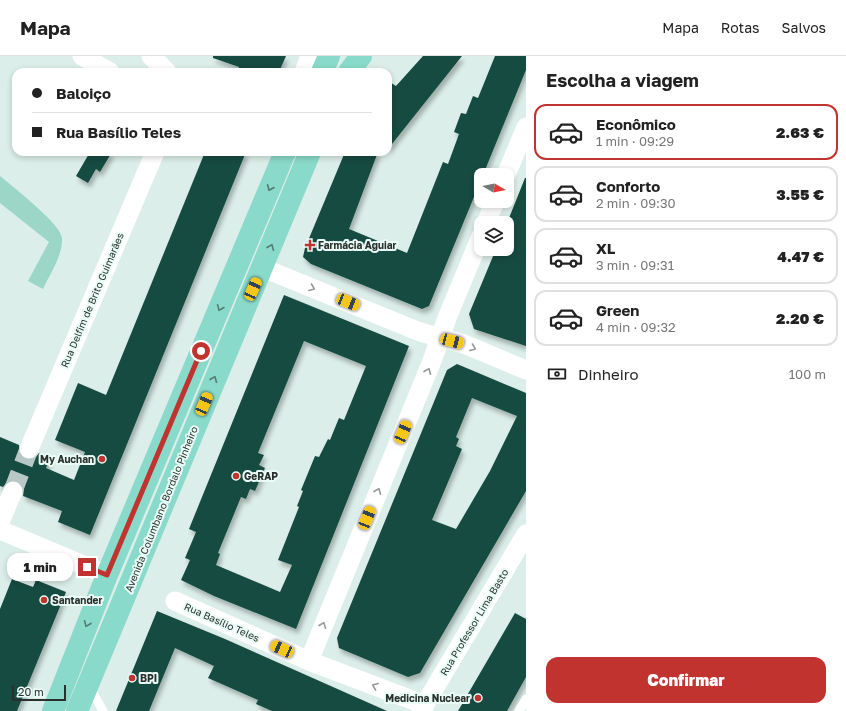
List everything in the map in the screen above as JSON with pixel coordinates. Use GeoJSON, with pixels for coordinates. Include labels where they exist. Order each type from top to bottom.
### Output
{"type":"FeatureCollection","features":[{"type":"Feature","properties":{"kind":"main road"},"geometry":{"type":"LineString","coordinates":[[324,68],[329,56]]}},
{"type":"Feature","properties":{"kind":"main road"},"geometry":{"type":"LineString","coordinates":[[352,68],[361,56]]}},
{"type":"Feature","properties":{"kind":"main road"},"geometry":{"type":"LineString","coordinates":[[52,711],[107,575],[284,156]]}},
{"type":"Feature","properties":{"kind":"main road","name":"Avenida Columbano Bordalo Pinheiro"},"geometry":{"type":"LineString","coordinates":[[77,711],[131,584],[221,362],[308,156]]}},
{"type":"Feature","properties":{"kind":"main road"},"geometry":{"type":"LineString","coordinates":[[107,575],[131,584]]}},
{"type":"Feature","properties":{"kind":"street"},"geometry":{"type":"LineString","coordinates":[[82,56],[103,68]]}},
{"type":"Feature","properties":{"kind":"street"},"geometry":{"type":"LineString","coordinates":[[151,56],[163,68]]}},
{"type":"Feature","properties":{"kind":"street"},"geometry":{"type":"LineString","coordinates":[[306,68],[310,56]]}},
{"type":"Feature","properties":{"kind":"street"},"geometry":{"type":"LineString","coordinates":[[509,168],[526,127]]}},
{"type":"Feature","properties":{"kind":"street","name":"Rua Delfim de Brito Guimarães"},"geometry":{"type":"LineString","coordinates":[[29,449],[153,156]]}},
{"type":"Feature","properties":{"kind":"street"},"geometry":{"type":"LineString","coordinates":[[308,661],[432,361],[474,253]]}},
{"type":"Feature","properties":{"kind":"street"},"geometry":{"type":"LineString","coordinates":[[262,268],[420,332],[464,344],[526,370]]}},
{"type":"Feature","properties":{"kind":"street"},"geometry":{"type":"LineString","coordinates":[[0,522],[13,491]]}},
{"type":"Feature","properties":{"kind":"street"},"geometry":{"type":"LineString","coordinates":[[0,530],[107,575]]}},
{"type":"Feature","properties":{"kind":"street","name":"Rua Professor Lima Basto"},"geometry":{"type":"LineString","coordinates":[[423,708],[526,534]]}},
{"type":"Feature","properties":{"kind":"street","name":"Rua Basílio Teles"},"geometry":{"type":"LineString","coordinates":[[175,601],[308,661],[423,708]]}},
{"type":"Feature","properties":{"kind":"lane"},"geometry":{"type":"LineString","coordinates":[[88,684],[104,711]]}},
{"type":"Feature","properties":{"kind":"lane"},"geometry":{"type":"LineString","coordinates":[[519,711],[526,698]]}},
{"type":"Feature","properties":{"kind":"green space"},"geometry":{"type":"Polygon","coordinates":[[[0,176],[46,215],[60,232],[62,244],[60,251],[56,264],[43,289],[28,281],[49,242],[0,203],[0,176]]]}},
{"type":"Feature","properties":{"kind":"building"},"geometry":{"type":"Polygon","coordinates":[[[213,56],[286,56],[281,68],[239,68],[213,58],[213,56]]]}},
{"type":"Feature","properties":{"kind":"building"},"geometry":{"type":"Polygon","coordinates":[[[423,56],[462,56],[392,144],[392,84],[396,86],[423,56]]]}},
{"type":"Feature","properties":{"kind":"building"},"geometry":{"type":"Polygon","coordinates":[[[495,56],[526,56],[526,70],[486,168],[474,168],[474,197],[429,306],[422,309],[311,264],[303,257],[305,248],[343,156],[376,156],[349,229],[407,253],[443,162],[448,164],[459,134],[454,132],[461,113],[466,114],[473,96],[478,98],[495,56]]]}},
{"type":"Feature","properties":{"kind":"building"},"geometry":{"type":"Polygon","coordinates":[[[88,156],[110,156],[100,172],[96,169],[88,183],[76,176],[88,156]]]}},
{"type":"Feature","properties":{"kind":"building"},"geometry":{"type":"Polygon","coordinates":[[[203,156],[244,156],[90,535],[58,522],[62,511],[23,496],[24,489],[18,481],[11,480],[3,487],[0,486],[0,437],[19,445],[20,455],[25,459],[35,458],[39,453],[50,457],[46,468],[74,480],[85,452],[55,440],[78,383],[106,395],[203,156]]]}},
{"type":"Feature","properties":{"kind":"building"},"geometry":{"type":"Polygon","coordinates":[[[526,178],[526,346],[474,329],[469,314],[493,256],[514,256],[514,216],[510,216],[526,178]]]}},
{"type":"Feature","properties":{"kind":"building"},"geometry":{"type":"Polygon","coordinates":[[[284,295],[409,346],[296,629],[214,596],[181,580],[190,560],[185,558],[196,532],[189,529],[284,295]],[[304,341],[258,453],[264,455],[259,465],[265,468],[255,491],[250,489],[246,499],[241,497],[218,553],[220,554],[216,565],[280,592],[292,565],[278,560],[299,507],[297,506],[303,491],[301,490],[315,456],[319,457],[328,439],[330,440],[339,418],[344,420],[366,366],[304,341]]]}},
{"type":"Feature","properties":{"kind":"building"},"geometry":{"type":"Polygon","coordinates":[[[457,364],[526,393],[526,491],[420,673],[408,677],[339,648],[337,638],[447,370],[457,364]],[[472,398],[456,437],[459,439],[456,446],[462,449],[432,520],[456,529],[490,471],[517,416],[472,398]]]}},
{"type":"Feature","properties":{"kind":"building"},"geometry":{"type":"Polygon","coordinates":[[[12,579],[33,587],[36,580],[66,592],[17,711],[0,711],[0,609],[12,579]]]}},
{"type":"Feature","properties":{"kind":"building"},"geometry":{"type":"Polygon","coordinates":[[[157,611],[225,639],[387,711],[272,711],[256,704],[258,700],[208,678],[214,666],[175,648],[149,711],[116,711],[157,611]]]}},
{"type":"Feature","properties":{"kind":"building"},"geometry":{"type":"Polygon","coordinates":[[[515,613],[526,619],[526,677],[507,711],[458,711],[515,613]]]}},
{"type":"Feature","properties":{"kind":"tunnel"},"geometry":{"type":"LineString","coordinates":[[13,491],[29,449]]}},
{"type":"Feature","properties":{"kind":"place","name":"Farmácia Aguiar"},"geometry":{"type":"Point","coordinates":[310,245]}},
{"type":"Feature","properties":{"kind":"place","name":"My Auchan"},"geometry":{"type":"Point","coordinates":[102,459]}},
{"type":"Feature","properties":{"kind":"place","name":"GeRAP"},"geometry":{"type":"Point","coordinates":[236,476]}},
{"type":"Feature","properties":{"kind":"place","name":"Santander"},"geometry":{"type":"Point","coordinates":[44,600]}},
{"type":"Feature","properties":{"kind":"place","name":"BPI"},"geometry":{"type":"Point","coordinates":[132,678]}},
{"type":"Feature","properties":{"kind":"place","name":"Medicina Nuclear"},"geometry":{"type":"Point","coordinates":[478,698]}},
{"type":"Feature","properties":{"kind":"route"},"geometry":{"type":"LineString","coordinates":[[87,567],[107,575],[201,351]]}}]}
